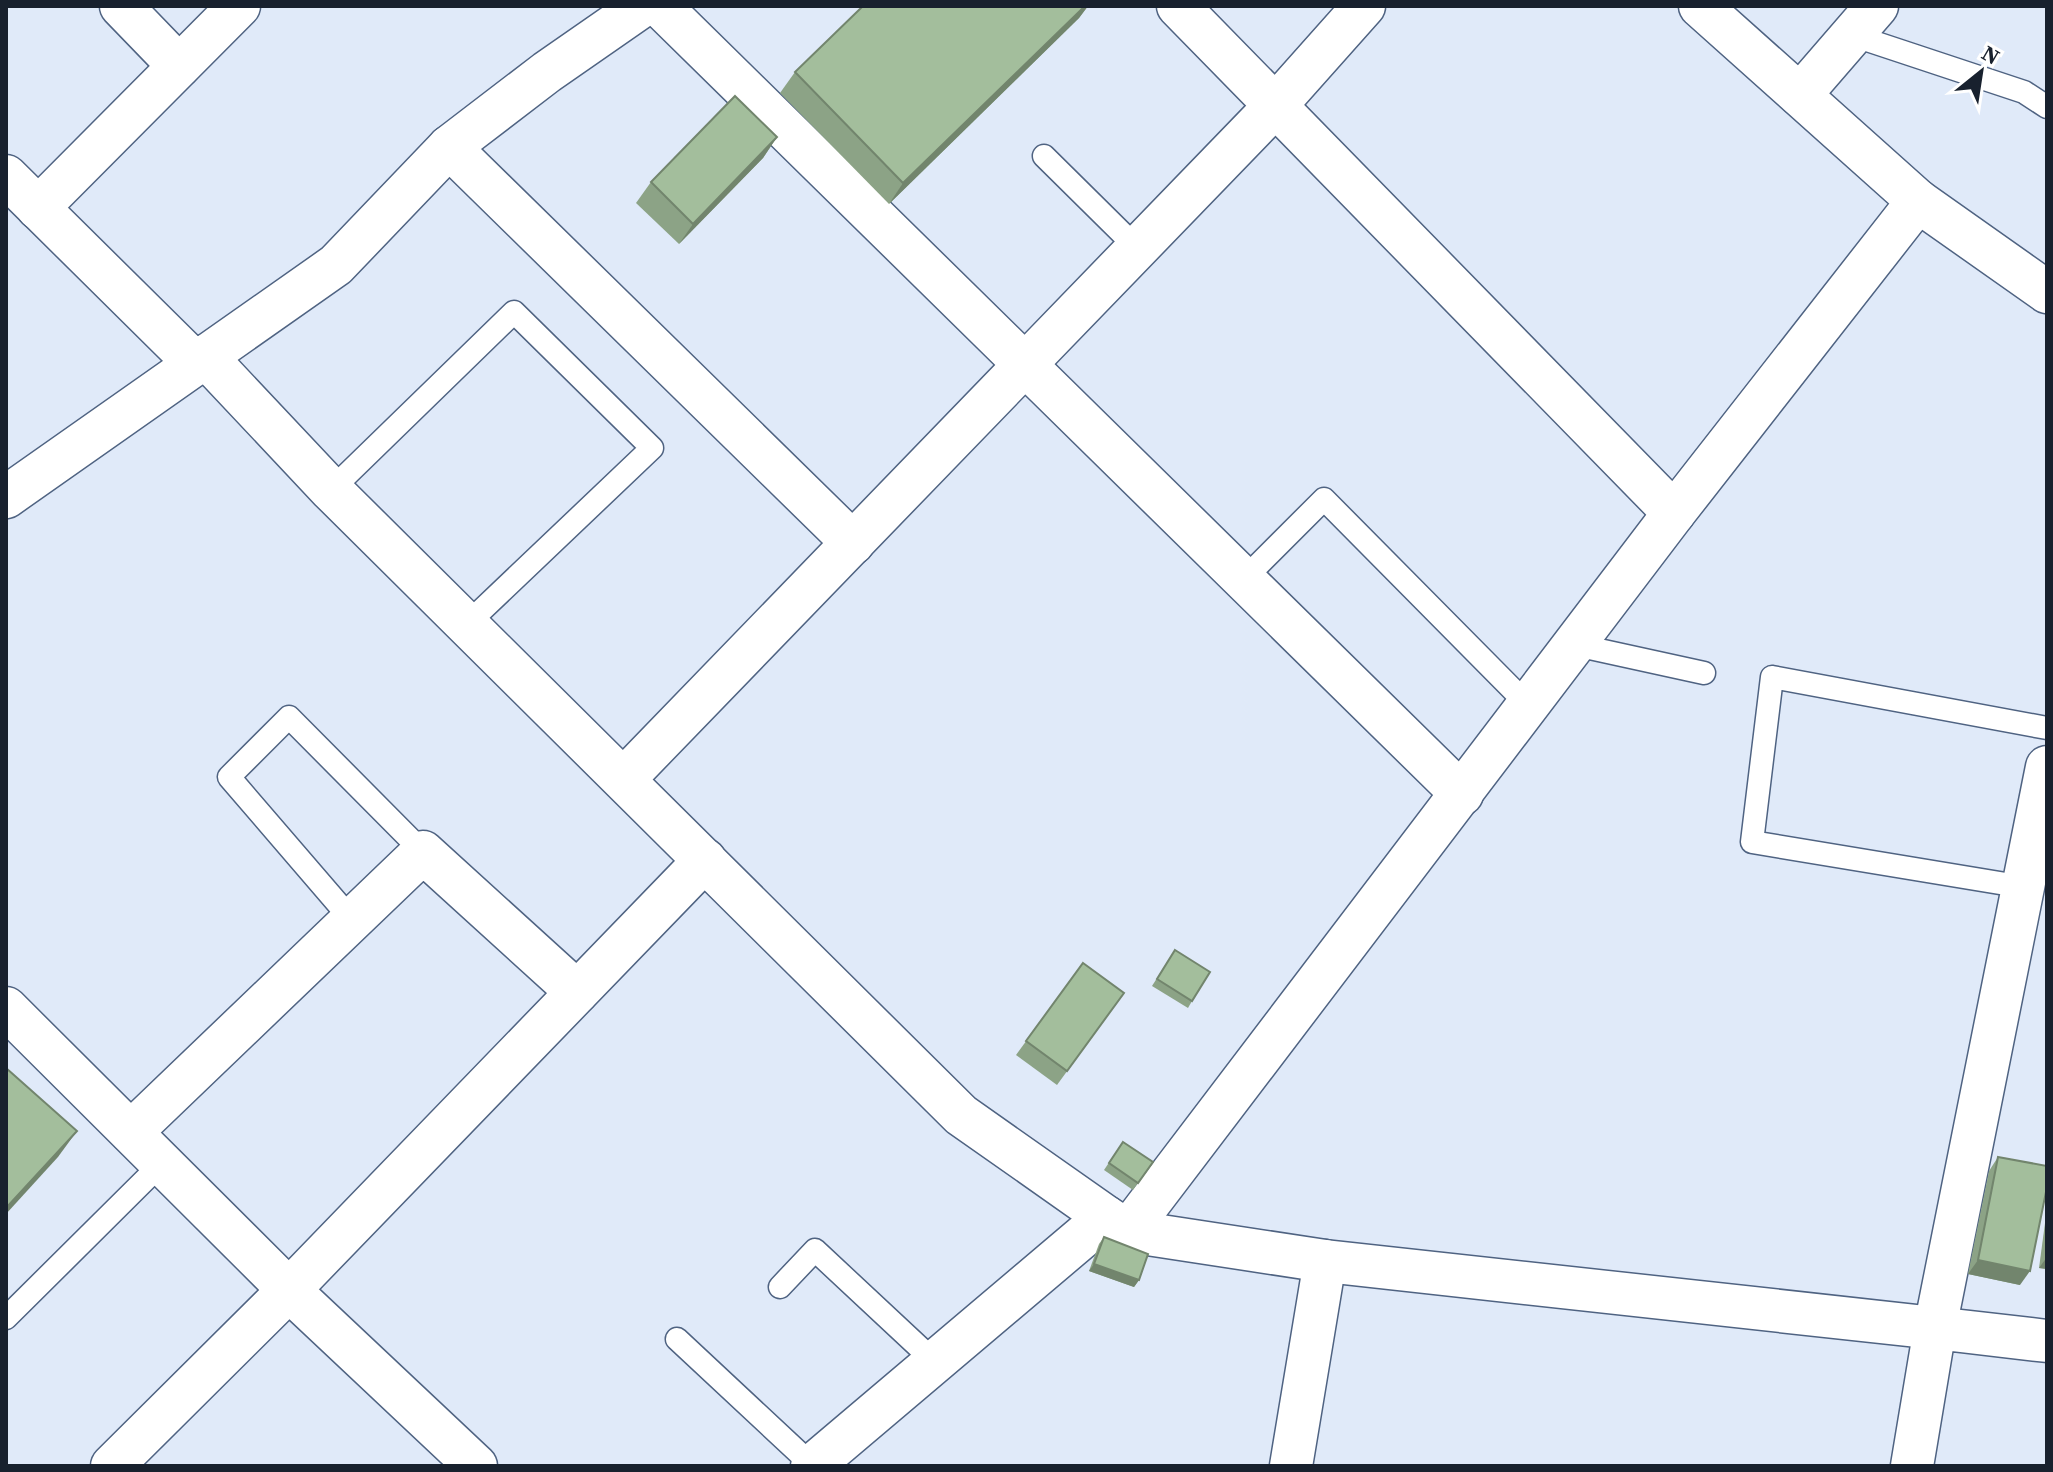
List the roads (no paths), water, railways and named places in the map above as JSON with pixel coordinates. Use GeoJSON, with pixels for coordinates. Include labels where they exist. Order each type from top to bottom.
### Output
{"type":"FeatureCollection","features":[{"type":"Feature","properties":{"kind":"street"},"geometry":{"type":"LineString","coordinates":[[121,6],[179,66]]}},
{"type":"Feature","properties":{"kind":"street"},"geometry":{"type":"LineString","coordinates":[[38,208],[239,6]]}},
{"type":"Feature","properties":{"kind":"street"},"geometry":{"type":"LineString","coordinates":[[6,497],[336,265],[449,147],[547,72],[642,6]]}},
{"type":"Feature","properties":{"kind":"street"},"geometry":{"type":"LineString","coordinates":[[660,6],[1462,794]]}},
{"type":"Feature","properties":{"kind":"street"},"geometry":{"type":"LineString","coordinates":[[1178,6],[1674,513]]}},
{"type":"Feature","properties":{"kind":"street"},"geometry":{"type":"LineString","coordinates":[[624,779],[1275,106],[1364,6]]}},
{"type":"Feature","properties":{"kind":"street"},"geometry":{"type":"LineString","coordinates":[[1700,6],[1918,201],[2047,292]]}},
{"type":"Feature","properties":{"kind":"street"},"geometry":{"type":"LineString","coordinates":[[1800,95],[1864,20]]}},
{"type":"Feature","properties":{"kind":"street"},"geometry":{"type":"LineString","coordinates":[[449,147],[853,543]]}},
{"type":"Feature","properties":{"kind":"street"},"geometry":{"type":"LineString","coordinates":[[6,176],[201,360],[961,1115],[1117,1224],[1325,1261],[2047,1341]]}},
{"type":"Feature","properties":{"kind":"street"},"geometry":{"type":"LineString","coordinates":[[812,1466],[935,1362],[1117,1224],[1462,794],[1674,513],[1918,201]]}},
{"type":"Feature","properties":{"kind":"street"},"geometry":{"type":"LineString","coordinates":[[1912,1466],[1935,1328],[2047,767]]}},
{"type":"Feature","properties":{"kind":"street"},"geometry":{"type":"LineString","coordinates":[[131,1132],[423,852],[577,992]]}},
{"type":"Feature","properties":{"kind":"street"},"geometry":{"type":"LineString","coordinates":[[112,1466],[289,1290],[705,860]]}},
{"type":"Feature","properties":{"kind":"street"},"geometry":{"type":"LineString","coordinates":[[6,1008],[289,1290],[476,1466]]}},
{"type":"Feature","properties":{"kind":"street"},"geometry":{"type":"LineString","coordinates":[[1291,1466],[1325,1261]]}},
{"type":"Feature","properties":{"kind":"lane"},"geometry":{"type":"LineString","coordinates":[[1864,20],[2024,92],[2047,107]]}},
{"type":"Feature","properties":{"kind":"lane"},"geometry":{"type":"LineString","coordinates":[[1044,156],[1137,248]]}},
{"type":"Feature","properties":{"kind":"lane"},"geometry":{"type":"LineString","coordinates":[[331,490],[514,312],[652,448],[466,625]]}},
{"type":"Feature","properties":{"kind":"lane"},"geometry":{"type":"LineString","coordinates":[[1243,580],[1324,499],[1529,706]]}},
{"type":"Feature","properties":{"kind":"lane"},"geometry":{"type":"LineString","coordinates":[[1576,645],[1704,673]]}},
{"type":"Feature","properties":{"kind":"lane"},"geometry":{"type":"LineString","coordinates":[[2024,887],[1752,842],[1772,677],[2047,728]]}},
{"type":"Feature","properties":{"kind":"lane"},"geometry":{"type":"LineString","coordinates":[[352,920],[229,777],[289,717],[423,852]]}},
{"type":"Feature","properties":{"kind":"lane"},"geometry":{"type":"LineString","coordinates":[[6,1318],[162,1163]]}},
{"type":"Feature","properties":{"kind":"lane"},"geometry":{"type":"LineString","coordinates":[[780,1287],[815,1250],[935,1362]]}},
{"type":"Feature","properties":{"kind":"lane"},"geometry":{"type":"LineString","coordinates":[[677,1339],[812,1466]]}}]}
